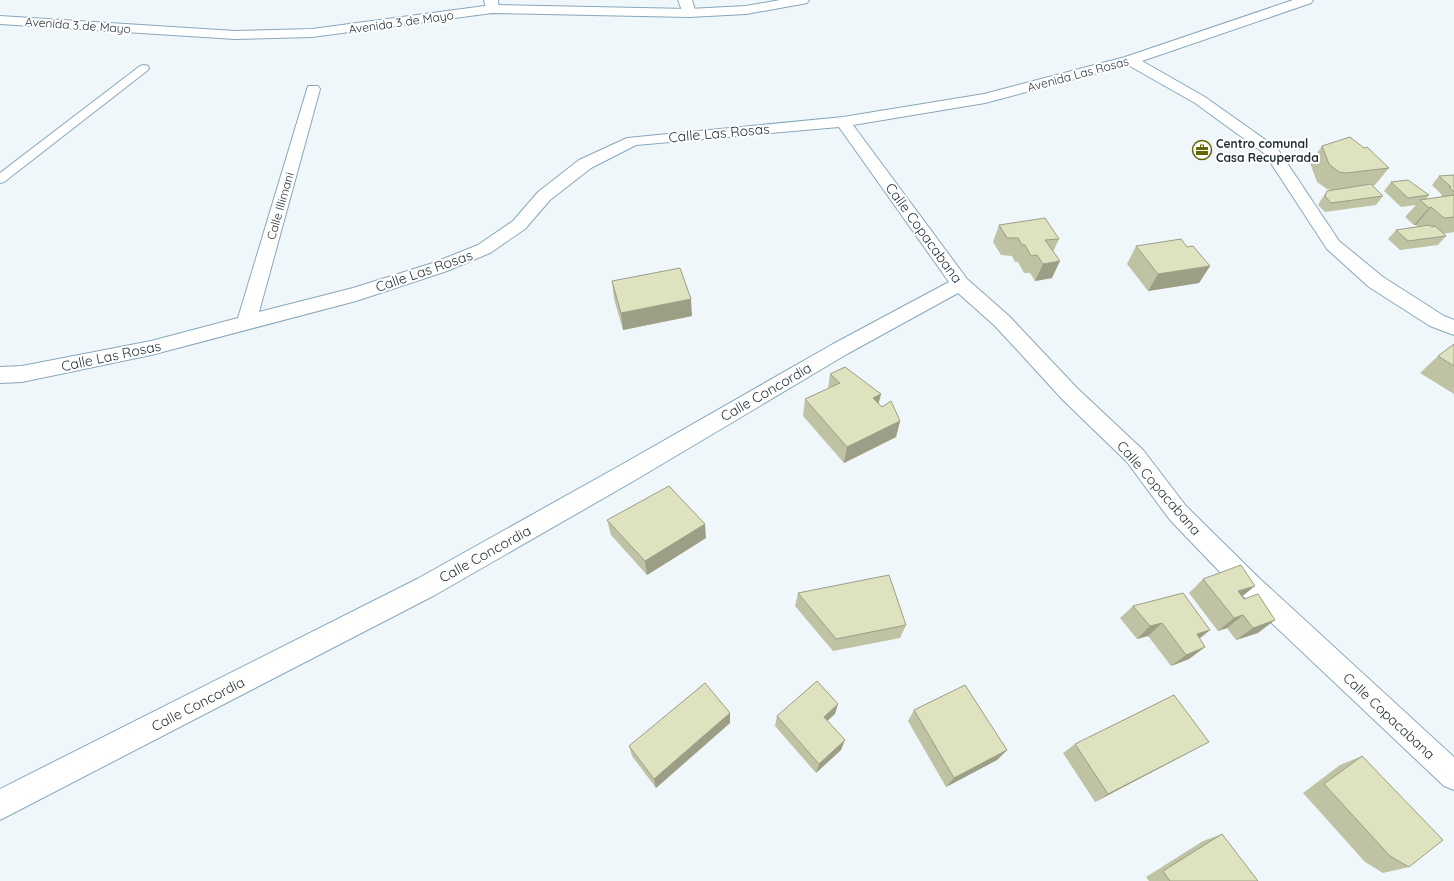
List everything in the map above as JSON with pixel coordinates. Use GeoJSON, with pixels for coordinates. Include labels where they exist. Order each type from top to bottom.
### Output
{"type":"FeatureCollection","features":[{"type":"Feature","properties":{"kind":"street","name":"Avenida 3 de Mayo"},"geometry":{"type":"LineString","coordinates":[[0,20],[235,35],[312,33],[491,5],[687,6],[746,10],[802,0]]}},
{"type":"Feature","properties":{"kind":"street","name":"Avenida Las Rosas"},"geometry":{"type":"LineString","coordinates":[[843,122],[985,98],[1130,60],[1306,0]]}},
{"type":"Feature","properties":{"kind":"street"},"geometry":{"type":"LineString","coordinates":[[1130,60],[1200,100],[1271,151],[1333,246],[1376,282],[1437,321],[1454,328]]}},
{"type":"Feature","properties":{"kind":"street","name":"Calle Illimani"},"geometry":{"type":"LineString","coordinates":[[247,322],[313,89]]}},
{"type":"Feature","properties":{"kind":"street","name":"Calle Copacabana"},"geometry":{"type":"LineString","coordinates":[[843,122],[960,284],[1002,321],[1070,394],[1135,456],[1178,513],[1250,586],[1454,776]]}},
{"type":"Feature","properties":{"kind":"street","name":"Calle Las Rosas"},"geometry":{"type":"LineString","coordinates":[[0,375],[22,374],[151,348],[356,294],[440,267],[484,249],[519,225],[544,196],[585,164],[634,141],[843,122]]}},
{"type":"Feature","properties":{"kind":"street","name":"Calle Concordia"},"geometry":{"type":"LineString","coordinates":[[0,806],[426,587],[636,468],[840,349],[960,284]]}},
{"type":"Feature","properties":{"kind":"lane"},"geometry":{"type":"LineString","coordinates":[[0,179],[144,68]]}},
{"type":"Feature","properties":{"kind":"building"},"geometry":{"type":"Polygon","coordinates":[[[1350,137],[1364,148],[1367,147],[1389,168],[1346,173],[1339,172],[1329,164],[1322,146],[1350,137]]]}},
{"type":"Feature","properties":{"kind":"building"},"geometry":{"type":"Polygon","coordinates":[[[1454,175],[1454,192],[1449,187],[1451,187],[1439,176],[1454,175]]]}},
{"type":"Feature","properties":{"kind":"building"},"geometry":{"type":"Polygon","coordinates":[[[1408,180],[1429,195],[1408,198],[1391,182],[1408,180]]]}},
{"type":"Feature","properties":{"kind":"building"},"geometry":{"type":"Polygon","coordinates":[[[1371,184],[1383,196],[1331,203],[1325,196],[1327,191],[1371,184]]]}},
{"type":"Feature","properties":{"kind":"building"},"geometry":{"type":"Polygon","coordinates":[[[1454,195],[1454,217],[1444,218],[1420,200],[1454,195]]]}},
{"type":"Feature","properties":{"kind":"building"},"geometry":{"type":"Polygon","coordinates":[[[1045,218],[1059,239],[1045,240],[1060,261],[1043,264],[1037,255],[1031,256],[1025,245],[1022,245],[1018,238],[1007,238],[999,225],[1045,218]]]}},
{"type":"Feature","properties":{"kind":"building"},"geometry":{"type":"Polygon","coordinates":[[[1429,225],[1432,227],[1435,226],[1446,236],[1408,241],[1396,230],[1429,225]]]}},
{"type":"Feature","properties":{"kind":"building"},"geometry":{"type":"Polygon","coordinates":[[[1181,239],[1187,247],[1193,246],[1210,266],[1158,274],[1136,246],[1181,239]]]}},
{"type":"Feature","properties":{"kind":"building"},"geometry":{"type":"Polygon","coordinates":[[[680,268],[691,299],[621,313],[612,281],[680,268]]]}},
{"type":"Feature","properties":{"kind":"building"},"geometry":{"type":"Polygon","coordinates":[[[1454,344],[1454,366],[1438,356],[1454,344]]]}},
{"type":"Feature","properties":{"kind":"building"},"geometry":{"type":"Polygon","coordinates":[[[845,367],[881,394],[873,398],[882,407],[891,401],[900,421],[847,447],[805,399],[840,383],[830,374],[845,367]]]}},
{"type":"Feature","properties":{"kind":"building"},"geometry":{"type":"Polygon","coordinates":[[[669,486],[705,524],[645,561],[607,520],[669,486]]]}},
{"type":"Feature","properties":{"kind":"building"},"geometry":{"type":"Polygon","coordinates":[[[1241,565],[1255,586],[1238,591],[1244,599],[1258,594],[1275,620],[1253,628],[1243,615],[1234,618],[1203,579],[1241,565]]]}},
{"type":"Feature","properties":{"kind":"building"},"geometry":{"type":"Polygon","coordinates":[[[889,575],[906,625],[836,639],[798,593],[889,575]]]}},
{"type":"Feature","properties":{"kind":"building"},"geometry":{"type":"Polygon","coordinates":[[[1183,593],[1210,630],[1197,634],[1205,647],[1186,655],[1162,623],[1150,626],[1133,606],[1183,593]]]}},
{"type":"Feature","properties":{"kind":"building"},"geometry":{"type":"Polygon","coordinates":[[[817,681],[838,704],[824,717],[845,740],[819,764],[777,716],[817,681]]]}},
{"type":"Feature","properties":{"kind":"building"},"geometry":{"type":"Polygon","coordinates":[[[705,683],[730,713],[654,779],[629,746],[705,683]]]}},
{"type":"Feature","properties":{"kind":"building"},"geometry":{"type":"Polygon","coordinates":[[[965,685],[1007,750],[954,778],[914,710],[965,685]]]}},
{"type":"Feature","properties":{"kind":"building"},"geometry":{"type":"Polygon","coordinates":[[[1174,695],[1209,742],[1108,794],[1075,744],[1174,695]]]}},
{"type":"Feature","properties":{"kind":"building"},"geometry":{"type":"Polygon","coordinates":[[[1362,756],[1443,840],[1409,867],[1390,856],[1324,784],[1362,756]]]}},
{"type":"Feature","properties":{"kind":"building"},"geometry":{"type":"Polygon","coordinates":[[[1222,834],[1258,881],[1170,881],[1163,871],[1222,834]]]}},
{"type":"Feature","properties":{"kind":"place","name":"Centro comunal Casa Recuperada"},"geometry":{"type":"Point","coordinates":[1202,150]}}]}
